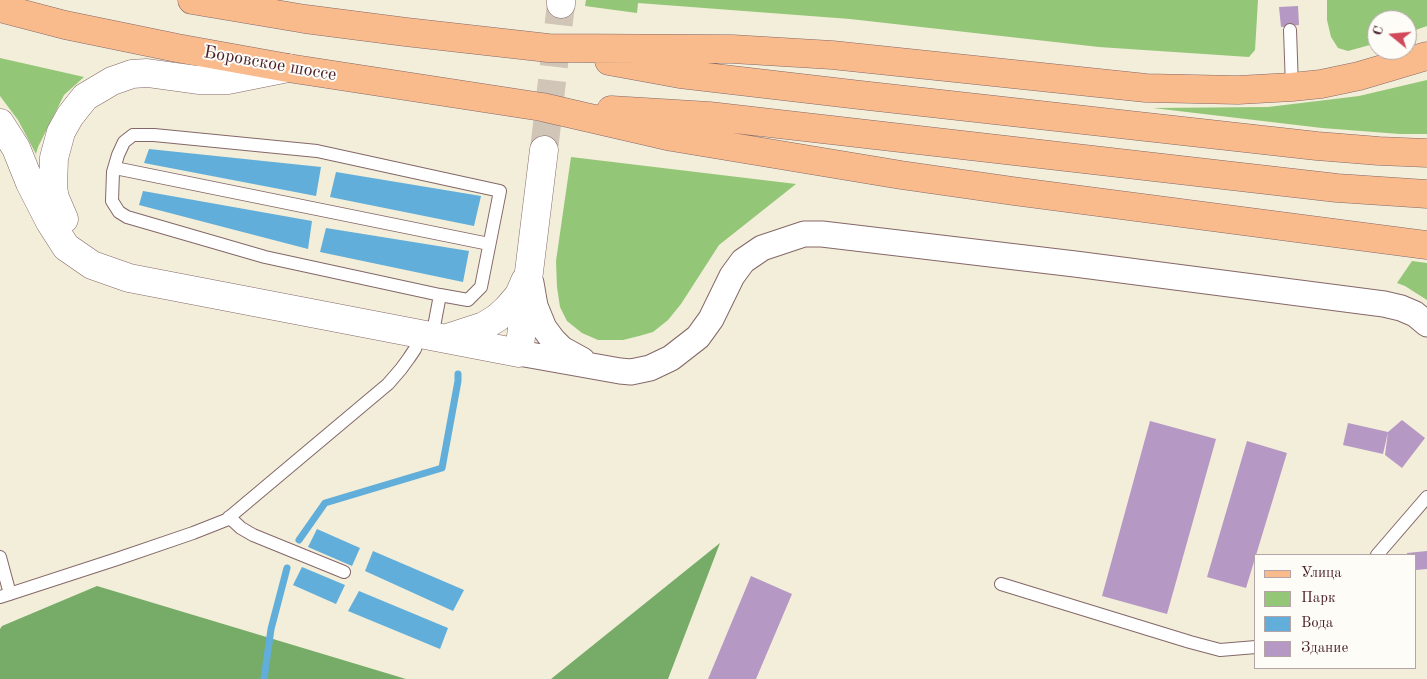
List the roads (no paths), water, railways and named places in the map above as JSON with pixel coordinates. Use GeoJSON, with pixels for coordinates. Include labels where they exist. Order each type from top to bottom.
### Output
{"type":"FeatureCollection","features":[{"type":"Feature","properties":{"kind":"main road"},"geometry":{"type":"LineString","coordinates":[[192,0],[305,19],[548,48],[692,76],[1317,146],[1427,153]]}},
{"type":"Feature","properties":{"kind":"main road","name":"Боровское шоссе"},"geometry":{"type":"LineString","coordinates":[[0,8],[112,35],[288,68],[542,107]]}},
{"type":"Feature","properties":{"kind":"main road"},"geometry":{"type":"LineString","coordinates":[[548,48],[732,49],[832,55],[1146,88],[1238,90],[1321,84],[1360,76],[1427,56]]}},
{"type":"Feature","properties":{"kind":"main road"},"geometry":{"type":"LineString","coordinates":[[542,107],[709,116],[1337,188],[1427,194]]}},
{"type":"Feature","properties":{"kind":"main road"},"geometry":{"type":"LineString","coordinates":[[542,107],[672,137],[902,175],[1127,207],[1427,245]]}},
{"type":"Feature","properties":{"kind":"street"},"geometry":{"type":"LineString","coordinates":[[92,265],[63,217],[53,188],[52,168],[58,140],[70,116],[80,102],[112,81],[132,74],[147,73],[198,80],[228,80],[288,68]]}},
{"type":"Feature","properties":{"kind":"street"},"geometry":{"type":"LineString","coordinates":[[0,123],[16,148],[34,191],[66,247],[92,265],[129,278],[431,337],[631,372],[650,368],[671,358],[690,344],[705,328],[732,276],[743,261],[762,248],[804,234],[822,234],[1075,264],[1384,304],[1415,314],[1427,324]]}},
{"type":"Feature","properties":{"kind":"street"},"geometry":{"type":"LineString","coordinates":[[519,353],[544,150]]}},
{"type":"Feature","properties":{"kind":"street"},"geometry":{"type":"LineString","coordinates":[[431,337],[474,330],[496,318],[521,293],[530,268]]}},
{"type":"Feature","properties":{"kind":"street"},"geometry":{"type":"LineString","coordinates":[[530,268],[531,292],[544,328],[562,349],[593,366]]}},
{"type":"Feature","properties":{"kind":"lane"},"geometry":{"type":"LineString","coordinates":[[1290,30],[1292,87]]}},
{"type":"Feature","properties":{"kind":"lane"},"geometry":{"type":"LineString","coordinates":[[142,134],[317,151],[500,191],[481,287],[468,300],[265,257],[127,217],[119,212],[112,201],[115,168],[124,142],[132,135],[142,134]]}},
{"type":"Feature","properties":{"kind":"lane"},"geometry":{"type":"LineString","coordinates":[[115,168],[489,244]]}},
{"type":"Feature","properties":{"kind":"lane"},"geometry":{"type":"LineString","coordinates":[[0,556],[5,596],[193,533],[230,517],[388,384],[410,358],[415,349],[431,337],[440,295]]}},
{"type":"Feature","properties":{"kind":"lane"},"geometry":{"type":"LineString","coordinates":[[1378,554],[1427,497]]}},
{"type":"Feature","properties":{"kind":"lane"},"geometry":{"type":"LineString","coordinates":[[230,517],[241,528],[252,534],[344,572]]}},
{"type":"Feature","properties":{"kind":"lane"},"geometry":{"type":"LineString","coordinates":[[1001,584],[1220,650],[1254,647]]}},
{"type":"Feature","properties":{"kind":"water"},"geometry":{"type":"Polygon","coordinates":[[[149,149],[321,167],[316,196],[144,163],[149,149]]]}},
{"type":"Feature","properties":{"kind":"water"},"geometry":{"type":"Polygon","coordinates":[[[336,172],[481,196],[474,226],[330,197],[336,172]]]}},
{"type":"Feature","properties":{"kind":"water"},"geometry":{"type":"Polygon","coordinates":[[[143,191],[312,221],[308,249],[139,205],[143,191]]]}},
{"type":"Feature","properties":{"kind":"water"},"geometry":{"type":"Polygon","coordinates":[[[326,228],[469,251],[463,282],[320,252],[326,228]]]}},
{"type":"Feature","properties":{"kind":"water"},"geometry":{"type":"Polygon","coordinates":[[[317,529],[360,548],[352,566],[308,547],[317,529]]]}},
{"type":"Feature","properties":{"kind":"water"},"geometry":{"type":"Polygon","coordinates":[[[373,551],[464,590],[453,611],[365,571],[373,551]]]}},
{"type":"Feature","properties":{"kind":"water"},"geometry":{"type":"Polygon","coordinates":[[[302,567],[345,585],[336,604],[293,585],[302,567]]]}},
{"type":"Feature","properties":{"kind":"water"},"geometry":{"type":"Polygon","coordinates":[[[359,591],[448,628],[440,649],[348,611],[359,591]]]}},
{"type":"Feature","properties":{"kind":"waterway"},"geometry":{"type":"LineString","coordinates":[[299,540],[325,503],[442,468],[458,374]]}},
{"type":"Feature","properties":{"kind":"waterway"},"geometry":{"type":"LineString","coordinates":[[264,679],[271,629],[287,568]]}},
{"type":"Feature","properties":{"kind":"tunnel"},"geometry":{"type":"LineString","coordinates":[[544,150],[561,4]]}}]}
